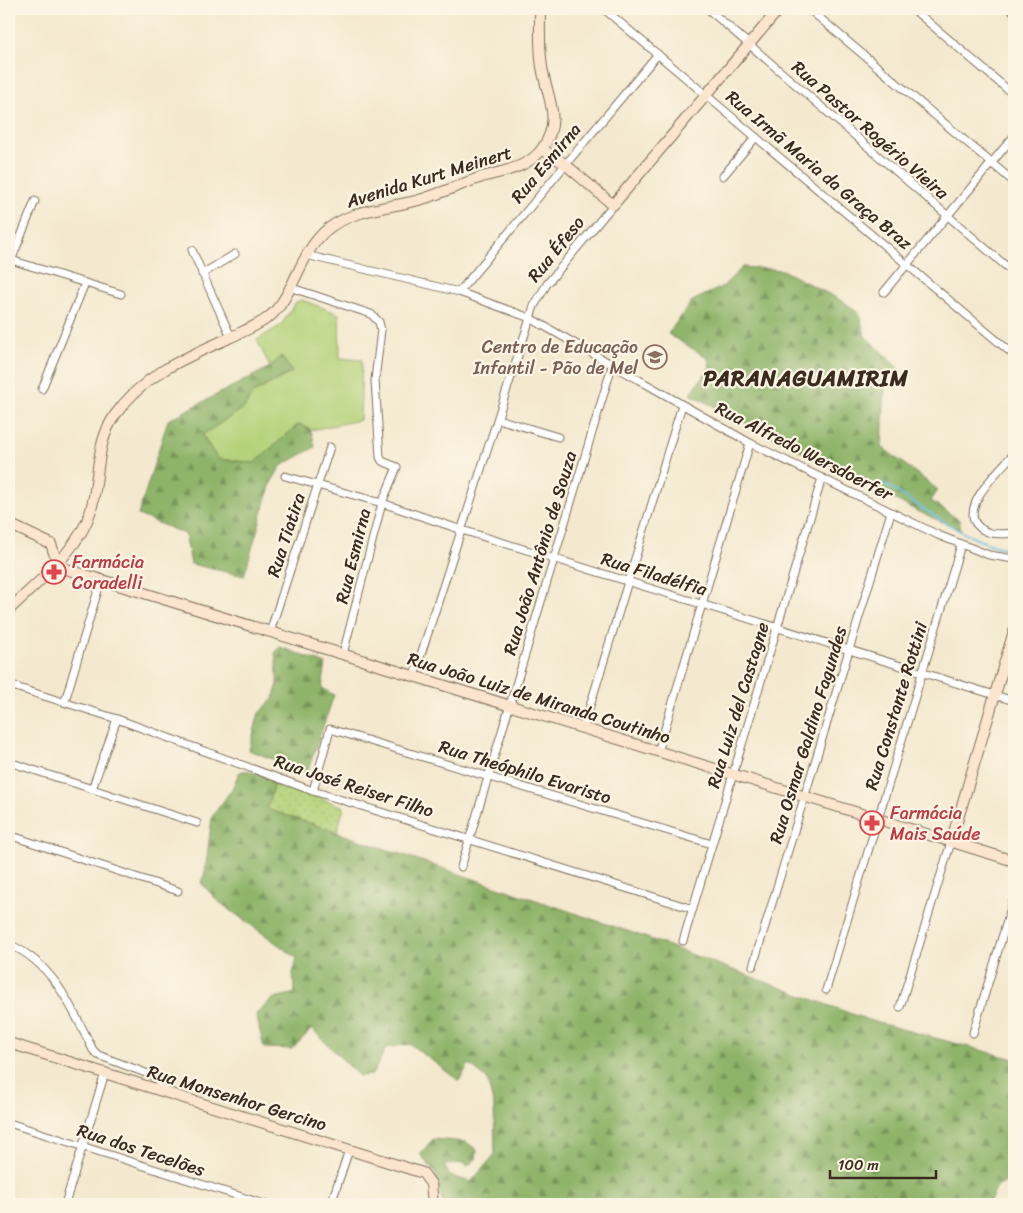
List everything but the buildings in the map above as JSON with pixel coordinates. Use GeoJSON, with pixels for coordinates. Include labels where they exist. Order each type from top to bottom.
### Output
{"type":"FeatureCollection","features":[{"type":"Feature","properties":{"kind":"street","name":"Avenida Kurt Meinert"},"geometry":{"type":"LineString","coordinates":[[57,562],[78,536],[92,507],[98,457],[105,433],[123,404],[146,382],[167,366],[231,337],[269,317],[279,306],[306,255],[322,234],[346,218],[431,196],[514,168],[531,160],[542,149],[552,128],[553,112],[542,67],[540,9]]}},
{"type":"Feature","properties":{"kind":"street","name":"Rua Irmã Maria da Graça Braz"},"geometry":{"type":"LineString","coordinates":[[604,9],[1014,355]]}},
{"type":"Feature","properties":{"kind":"street","name":"Rua Pastor Rogério Vieira"},"geometry":{"type":"LineString","coordinates":[[708,9],[1014,273]]}},
{"type":"Feature","properties":{"kind":"street","name":"Rua Éfeso"},"geometry":{"type":"LineString","coordinates":[[414,676],[530,318],[540,295],[613,205],[779,9]]}},
{"type":"Feature","properties":{"kind":"street"},"geometry":{"type":"LineString","coordinates":[[809,9],[1014,182]]}},
{"type":"Feature","properties":{"kind":"street"},"geometry":{"type":"LineString","coordinates":[[913,9],[1014,95]]}},
{"type":"Feature","properties":{"kind":"street"},"geometry":{"type":"LineString","coordinates":[[1010,9],[1014,12]]}},
{"type":"Feature","properties":{"kind":"street","name":"Rua Esmirna"},"geometry":{"type":"LineString","coordinates":[[459,292],[658,54]]}},
{"type":"Feature","properties":{"kind":"street"},"geometry":{"type":"LineString","coordinates":[[884,292],[1014,136]]}},
{"type":"Feature","properties":{"kind":"street"},"geometry":{"type":"LineString","coordinates":[[723,176],[756,137]]}},
{"type":"Feature","properties":{"kind":"street"},"geometry":{"type":"LineString","coordinates":[[542,149],[565,164],[613,205]]}},
{"type":"Feature","properties":{"kind":"street"},"geometry":{"type":"LineString","coordinates":[[35,201],[10,263],[121,294]]}},
{"type":"Feature","properties":{"kind":"street"},"geometry":{"type":"LineString","coordinates":[[192,250],[231,337]]}},
{"type":"Feature","properties":{"kind":"street"},"geometry":{"type":"LineString","coordinates":[[202,274],[235,254]]}},
{"type":"Feature","properties":{"kind":"street","name":"Rua Alfredo Wersdoerfer"},"geometry":{"type":"LineString","coordinates":[[306,255],[459,292],[530,318],[750,443],[961,545],[989,556],[1014,559]]}},
{"type":"Feature","properties":{"kind":"street"},"geometry":{"type":"LineString","coordinates":[[42,389],[85,283]]}},
{"type":"Feature","properties":{"kind":"street","name":"Rua Esmirna"},"geometry":{"type":"LineString","coordinates":[[289,287],[371,314],[379,322],[381,330],[375,380],[380,457],[382,461],[397,467],[382,503],[343,654]]}},
{"type":"Feature","properties":{"kind":"street","name":"Rua João Antônio de Souza"},"geometry":{"type":"LineString","coordinates":[[461,867],[612,363]]}},
{"type":"Feature","properties":{"kind":"street"},"geometry":{"type":"LineString","coordinates":[[583,729],[682,405]]}},
{"type":"Feature","properties":{"kind":"street"},"geometry":{"type":"LineString","coordinates":[[498,419],[558,437]]}},
{"type":"Feature","properties":{"kind":"street"},"geometry":{"type":"LineString","coordinates":[[658,752],[750,443]]}},
{"type":"Feature","properties":{"kind":"street","name":"Rua Tiatira"},"geometry":{"type":"LineString","coordinates":[[270,632],[330,447]]}},
{"type":"Feature","properties":{"kind":"street"},"geometry":{"type":"LineString","coordinates":[[1014,454],[978,496],[973,510],[974,521],[988,533],[1014,533]]}},
{"type":"Feature","properties":{"kind":"street","name":"Rua Filadélfia"},"geometry":{"type":"LineString","coordinates":[[284,476],[382,503],[554,559],[1014,701]]}},
{"type":"Feature","properties":{"kind":"street","name":"Rua Luiz del Castagne"},"geometry":{"type":"LineString","coordinates":[[683,941],[822,478]]}},
{"type":"Feature","properties":{"kind":"street","name":"Rua Osmar Galdino Fagundes"},"geometry":{"type":"LineString","coordinates":[[753,966],[891,512]]}},
{"type":"Feature","properties":{"kind":"street"},"geometry":{"type":"LineString","coordinates":[[9,524],[51,544],[66,544],[78,536]]}},
{"type":"Feature","properties":{"kind":"street"},"geometry":{"type":"LineString","coordinates":[[9,610],[57,562],[51,544]]}},
{"type":"Feature","properties":{"kind":"street","name":"Rua Constante Rottini"},"geometry":{"type":"LineString","coordinates":[[826,990],[961,545]]}},
{"type":"Feature","properties":{"kind":"street","name":"Rua João Luiz de Miranda Coutinho"},"geometry":{"type":"LineString","coordinates":[[57,562],[66,569],[101,580],[1014,861]]}},
{"type":"Feature","properties":{"kind":"street"},"geometry":{"type":"LineString","coordinates":[[65,701],[101,580]]}},
{"type":"Feature","properties":{"kind":"street"},"geometry":{"type":"LineString","coordinates":[[900,1007],[1014,631]]}},
{"type":"Feature","properties":{"kind":"street","name":"Rua José Reiser Filho"},"geometry":{"type":"LineString","coordinates":[[9,685],[65,701],[117,719],[313,792],[693,909]]}},
{"type":"Feature","properties":{"kind":"street"},"geometry":{"type":"LineString","coordinates":[[92,789],[117,719]]}},
{"type":"Feature","properties":{"kind":"street","name":"Rua Theóphilo Evaristo"},"geometry":{"type":"LineString","coordinates":[[313,792],[330,729],[712,844]]}},
{"type":"Feature","properties":{"kind":"street"},"geometry":{"type":"LineString","coordinates":[[9,762],[197,823]]}},
{"type":"Feature","properties":{"kind":"street"},"geometry":{"type":"LineString","coordinates":[[9,836],[178,891]]}},
{"type":"Feature","properties":{"kind":"street"},"geometry":{"type":"LineString","coordinates":[[973,1033],[1014,898]]}},
{"type":"Feature","properties":{"kind":"street"},"geometry":{"type":"LineString","coordinates":[[9,944],[39,964],[57,983],[93,1050],[98,1055],[151,1075],[157,1079],[168,1093]]}},
{"type":"Feature","properties":{"kind":"street","name":"Rua Monsenhor Gercino"},"geometry":{"type":"LineString","coordinates":[[9,1043],[424,1173],[431,1184],[433,1204]]}},
{"type":"Feature","properties":{"kind":"street"},"geometry":{"type":"LineString","coordinates":[[65,1204],[105,1074]]}},
{"type":"Feature","properties":{"kind":"street","name":"Rua dos Tecelões"},"geometry":{"type":"LineString","coordinates":[[9,1123],[264,1204]]}},
{"type":"Feature","properties":{"kind":"street"},"geometry":{"type":"LineString","coordinates":[[331,1204],[349,1150]]}},
{"type":"Feature","properties":{"kind":"green space"},"geometry":{"type":"Polygon","coordinates":[[[743,267],[782,270],[844,302],[859,313],[865,336],[902,372],[885,384],[882,447],[938,490],[931,501],[959,520],[961,530],[917,511],[690,394],[710,367],[708,358],[668,334],[692,301],[722,287],[743,267]]]}},
{"type":"Feature","properties":{"kind":"green space"},"geometry":{"type":"Polygon","coordinates":[[[302,300],[339,314],[340,358],[362,360],[360,420],[311,430],[299,424],[254,463],[217,459],[202,434],[244,408],[253,393],[292,372],[270,367],[257,340],[281,325],[296,302],[302,300]]]}},
{"type":"Feature","properties":{"kind":"green space"},"geometry":{"type":"Polygon","coordinates":[[[281,356],[292,372],[253,393],[244,408],[202,435],[218,459],[254,463],[299,424],[311,430],[315,447],[281,466],[271,483],[244,576],[191,564],[185,534],[138,515],[168,420],[270,367],[281,356]]]}},
{"type":"Feature","properties":{"kind":"green space"},"geometry":{"type":"Polygon","coordinates":[[[280,647],[326,664],[322,688],[334,695],[307,773],[249,750],[259,713],[273,699],[278,684],[275,653],[280,647]]]}},
{"type":"Feature","properties":{"kind":"green space"},"geometry":{"type":"Polygon","coordinates":[[[250,771],[275,781],[268,809],[639,935],[868,1020],[1014,1059],[1014,1177],[996,1188],[989,1204],[443,1204],[435,1173],[420,1154],[433,1139],[466,1142],[477,1150],[476,1159],[468,1166],[462,1163],[444,1165],[450,1176],[471,1182],[495,1154],[494,1107],[487,1079],[469,1064],[459,1081],[410,1044],[386,1048],[372,1075],[359,1076],[312,1029],[292,1049],[264,1048],[256,1014],[274,998],[295,993],[293,973],[297,958],[219,902],[201,883],[205,873],[212,817],[232,789],[239,773],[250,771]]]}},
{"type":"Feature","properties":{"kind":"green space"},"geometry":{"type":"Polygon","coordinates":[[[275,781],[344,807],[337,832],[267,809],[275,781]]]}},
{"type":"Feature","properties":{"kind":"waterway"},"geometry":{"type":"LineString","coordinates":[[883,483],[966,534],[1000,547],[1014,548]]}},
{"type":"Feature","properties":{"kind":"place","name":"Centro de Educação Infantil - Pão de Mel"},"geometry":{"type":"Point","coordinates":[655,357]}},
{"type":"Feature","properties":{"kind":"place","name":"Farmácia Coradelli"},"geometry":{"type":"Point","coordinates":[54,572]}},
{"type":"Feature","properties":{"kind":"place","name":"Farmácia Mais Saúde"},"geometry":{"type":"Point","coordinates":[872,823]}},
{"type":"Feature","properties":{"kind":"district","name":"PARANAGUAMIRIM"},"geometry":{"type":"Point","coordinates":[806,378]}}]}
